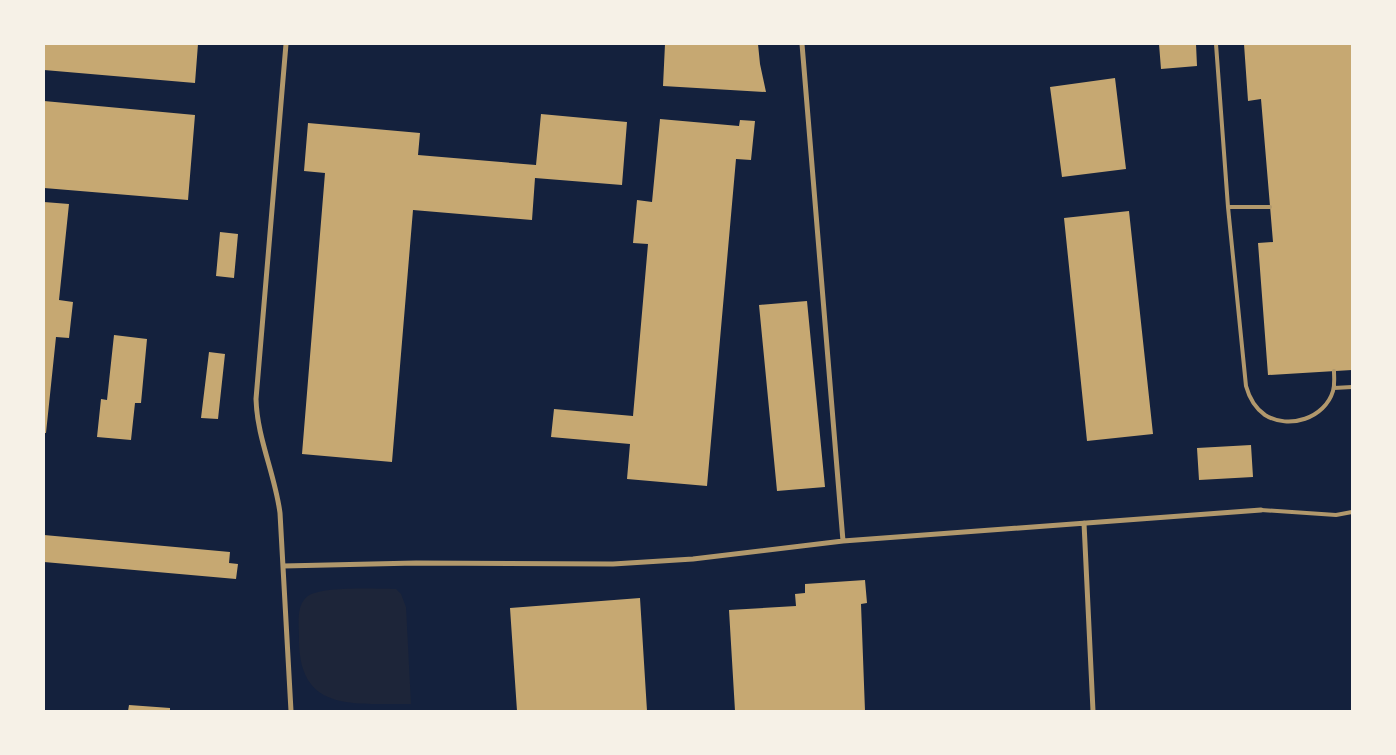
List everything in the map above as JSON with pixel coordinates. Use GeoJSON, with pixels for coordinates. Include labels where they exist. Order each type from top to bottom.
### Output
{"type":"FeatureCollection","features":[{"type":"Feature","properties":{"kind":"street"},"geometry":{"type":"LineString","coordinates":[[286,44],[256,399],[259,432],[278,500],[291,711]]}},
{"type":"Feature","properties":{"kind":"street"},"geometry":{"type":"LineString","coordinates":[[802,44],[843,541]]}},
{"type":"Feature","properties":{"kind":"street"},"geometry":{"type":"LineString","coordinates":[[283,566],[416,563],[612,564],[693,559],[843,541],[1261,510]]}},
{"type":"Feature","properties":{"kind":"street"},"geometry":{"type":"LineString","coordinates":[[1084,523],[1093,711]]}},
{"type":"Feature","properties":{"kind":"lane"},"geometry":{"type":"LineString","coordinates":[[1216,44],[1228,207],[1246,386],[1253,402],[1266,415],[1284,422],[1300,421],[1320,411],[1329,400],[1334,388],[1334,371]]}},
{"type":"Feature","properties":{"kind":"lane"},"geometry":{"type":"LineString","coordinates":[[1228,207],[1270,207]]}},
{"type":"Feature","properties":{"kind":"lane"},"geometry":{"type":"LineString","coordinates":[[1334,388],[1352,387]]}},
{"type":"Feature","properties":{"kind":"lane"},"geometry":{"type":"LineString","coordinates":[[1261,510],[1336,514],[1352,512]]}},
{"type":"Feature","properties":{"kind":"shaded area"},"geometry":{"type":"Polygon","coordinates":[[[396,589],[401,594],[406,607],[411,704],[350,703],[332,699],[318,691],[308,679],[301,661],[299,619],[300,609],[304,600],[315,593],[325,591],[396,589]]]}},
{"type":"Feature","properties":{"kind":"building"},"geometry":{"type":"Polygon","coordinates":[[[44,44],[198,44],[195,83],[44,70],[44,44]]]}},
{"type":"Feature","properties":{"kind":"building"},"geometry":{"type":"Polygon","coordinates":[[[665,44],[758,44],[766,92],[663,86],[665,44]]]}},
{"type":"Feature","properties":{"kind":"building"},"geometry":{"type":"Polygon","coordinates":[[[1159,44],[1196,44],[1197,66],[1161,69],[1159,44]]]}},
{"type":"Feature","properties":{"kind":"building"},"geometry":{"type":"Polygon","coordinates":[[[1244,44],[1352,44],[1352,370],[1268,375],[1258,243],[1273,242],[1261,99],[1248,101],[1244,44]]]}},
{"type":"Feature","properties":{"kind":"building"},"geometry":{"type":"Polygon","coordinates":[[[1115,78],[1126,169],[1062,177],[1050,87],[1115,78]]]}},
{"type":"Feature","properties":{"kind":"building"},"geometry":{"type":"Polygon","coordinates":[[[44,101],[195,115],[188,200],[44,188],[44,101]]]}},
{"type":"Feature","properties":{"kind":"building"},"geometry":{"type":"Polygon","coordinates":[[[541,114],[627,122],[622,185],[535,178],[532,220],[413,210],[392,462],[302,454],[325,173],[304,171],[308,123],[420,133],[418,155],[536,165],[541,114]]]}},
{"type":"Feature","properties":{"kind":"building"},"geometry":{"type":"Polygon","coordinates":[[[660,119],[739,126],[740,120],[755,121],[751,160],[736,159],[707,486],[627,479],[630,444],[551,437],[554,409],[633,416],[648,244],[633,243],[637,200],[652,202],[660,119]]]}},
{"type":"Feature","properties":{"kind":"building"},"geometry":{"type":"Polygon","coordinates":[[[44,202],[69,204],[59,300],[73,302],[69,338],[56,337],[46,433],[44,433],[44,202]]]}},
{"type":"Feature","properties":{"kind":"building"},"geometry":{"type":"Polygon","coordinates":[[[1129,211],[1153,434],[1087,441],[1064,218],[1129,211]]]}},
{"type":"Feature","properties":{"kind":"building"},"geometry":{"type":"Polygon","coordinates":[[[220,232],[238,234],[234,278],[216,276],[220,232]]]}},
{"type":"Feature","properties":{"kind":"building"},"geometry":{"type":"Polygon","coordinates":[[[807,301],[825,487],[777,491],[759,305],[807,301]]]}},
{"type":"Feature","properties":{"kind":"building"},"geometry":{"type":"Polygon","coordinates":[[[114,335],[147,339],[141,403],[135,403],[131,440],[97,437],[101,399],[107,400],[114,335]]]}},
{"type":"Feature","properties":{"kind":"building"},"geometry":{"type":"Polygon","coordinates":[[[209,352],[225,354],[218,419],[201,418],[209,352]]]}},
{"type":"Feature","properties":{"kind":"building"},"geometry":{"type":"Polygon","coordinates":[[[1251,445],[1253,477],[1199,480],[1197,448],[1251,445]]]}},
{"type":"Feature","properties":{"kind":"building"},"geometry":{"type":"Polygon","coordinates":[[[44,535],[230,552],[229,563],[238,564],[236,579],[44,562],[44,535]]]}},
{"type":"Feature","properties":{"kind":"building"},"geometry":{"type":"Polygon","coordinates":[[[865,580],[867,603],[861,604],[865,711],[735,711],[729,610],[796,606],[795,594],[805,593],[805,584],[865,580]]]}},
{"type":"Feature","properties":{"kind":"building"},"geometry":{"type":"Polygon","coordinates":[[[640,598],[647,711],[517,711],[510,608],[640,598]]]}},
{"type":"Feature","properties":{"kind":"building"},"geometry":{"type":"Polygon","coordinates":[[[129,705],[170,708],[170,711],[128,711],[129,705]]]}}]}
